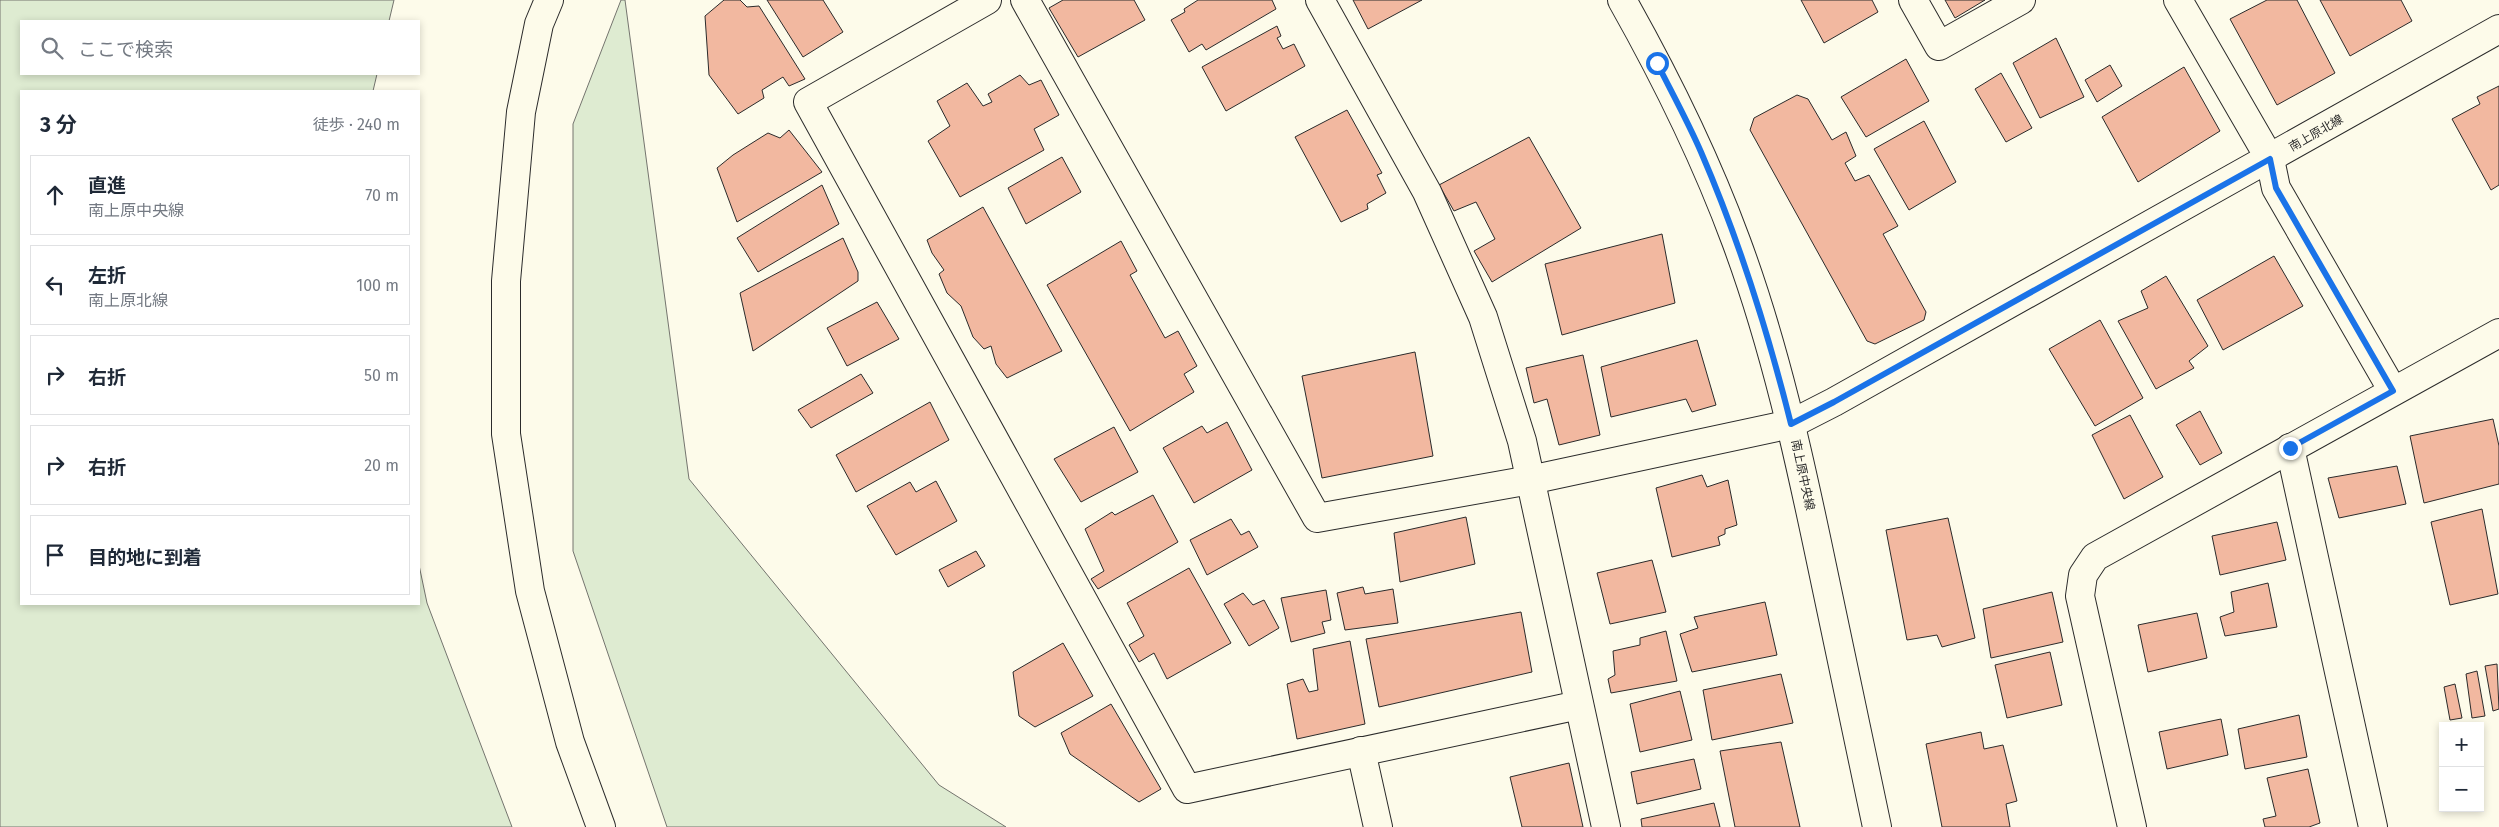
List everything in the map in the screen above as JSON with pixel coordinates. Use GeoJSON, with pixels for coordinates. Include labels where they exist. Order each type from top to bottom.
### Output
{"type":"FeatureCollection","features":[{"type":"Feature","properties":{"kind":"street"},"geometry":{"type":"LineString","coordinates":[[549,0],[539,24],[521,112],[506,281],[506,434],[530,591],[570,742],[601,827]]}},
{"type":"Feature","properties":{"kind":"street"},"geometry":{"type":"LineString","coordinates":[[987,0],[808,102],[1187,789],[1579,705]]}},
{"type":"Feature","properties":{"kind":"street","name":"南上原北線"},"geometry":{"type":"LineString","coordinates":[[1026,0],[1317,518],[1530,480],[1791,424],[1834,402],[2270,159],[2499,29]]}},
{"type":"Feature","properties":{"kind":"street"},"geometry":{"type":"LineString","coordinates":[[1320,0],[1427,192],[1483,318],[1522,441],[1606,827]]}},
{"type":"Feature","properties":{"kind":"street","name":"南上原中央線"},"geometry":{"type":"LineString","coordinates":[[1622,0],[1657,63],[1705,161],[1737,242],[1778,370],[1877,827]]}},
{"type":"Feature","properties":{"kind":"street"},"geometry":{"type":"LineString","coordinates":[[1913,0],[1938,46],[2022,0]]}},
{"type":"Feature","properties":{"kind":"street"},"geometry":{"type":"LineString","coordinates":[[2178,0],[2270,159],[2276,188],[2393,391]]}},
{"type":"Feature","properties":{"kind":"street"},"geometry":{"type":"LineString","coordinates":[[2132,827],[2080,596],[2084,575],[2095,557],[2393,391],[2497,342]]}},
{"type":"Feature","properties":{"kind":"street"},"geometry":{"type":"LineString","coordinates":[[2290,448],[2373,827]]}},
{"type":"Feature","properties":{"kind":"street"},"geometry":{"type":"LineString","coordinates":[[1362,751],[1378,827]]}},
{"type":"Feature","properties":{"kind":"green space"},"geometry":{"type":"Polygon","coordinates":[[[0,0],[394,0],[389,20],[20,20],[20,75],[377,75],[373,90],[20,90],[20,605],[420,605],[420,570],[427,603],[512,827],[0,827],[0,0]]]}},
{"type":"Feature","properties":{"kind":"green space"},"geometry":{"type":"Polygon","coordinates":[[[621,0],[625,0],[689,479],[939,785],[1006,827],[667,827],[573,551],[573,124],[621,0]]]}},
{"type":"Feature","properties":{"kind":"building"},"geometry":{"type":"Polygon","coordinates":[[[724,0],[740,0],[747,7],[759,6],[805,79],[789,86],[783,77],[762,90],[764,98],[738,114],[709,75],[705,16],[724,0]]]}},
{"type":"Feature","properties":{"kind":"building"},"geometry":{"type":"Polygon","coordinates":[[[767,0],[823,0],[843,32],[803,57],[767,0]]]}},
{"type":"Feature","properties":{"kind":"building"},"geometry":{"type":"Polygon","coordinates":[[[1063,0],[1134,0],[1145,20],[1078,57],[1049,8],[1063,0]]]}},
{"type":"Feature","properties":{"kind":"building"},"geometry":{"type":"Polygon","coordinates":[[[1198,0],[1272,0],[1276,9],[1206,50],[1202,44],[1189,52],[1171,20],[1185,12],[1184,9],[1198,0]]]}},
{"type":"Feature","properties":{"kind":"building"},"geometry":{"type":"Polygon","coordinates":[[[1353,0],[1422,0],[1368,29],[1353,0]]]}},
{"type":"Feature","properties":{"kind":"building"},"geometry":{"type":"Polygon","coordinates":[[[1801,0],[1872,0],[1878,12],[1824,43],[1801,0]]]}},
{"type":"Feature","properties":{"kind":"building"},"geometry":{"type":"Polygon","coordinates":[[[1945,0],[1985,0],[1955,18],[1945,0]]]}},
{"type":"Feature","properties":{"kind":"building"},"geometry":{"type":"Polygon","coordinates":[[[2267,0],[2297,0],[2335,73],[2277,105],[2230,19],[2267,0]]]}},
{"type":"Feature","properties":{"kind":"building"},"geometry":{"type":"Polygon","coordinates":[[[2320,0],[2401,0],[2412,21],[2350,56],[2320,0]]]}},
{"type":"Feature","properties":{"kind":"building"},"geometry":{"type":"Polygon","coordinates":[[[1277,26],[1281,36],[1277,38],[1283,49],[1294,44],[1305,66],[1226,111],[1202,67],[1277,26]]]}},
{"type":"Feature","properties":{"kind":"building"},"geometry":{"type":"Polygon","coordinates":[[[2056,38],[2084,97],[2040,118],[2013,63],[2056,38]]]}},
{"type":"Feature","properties":{"kind":"building"},"geometry":{"type":"Polygon","coordinates":[[[1906,59],[1929,101],[1866,137],[1841,97],[1906,59]]]}},
{"type":"Feature","properties":{"kind":"building"},"geometry":{"type":"Polygon","coordinates":[[[2110,65],[2122,86],[2097,102],[2085,80],[2110,65]]]}},
{"type":"Feature","properties":{"kind":"building"},"geometry":{"type":"Polygon","coordinates":[[[2184,67],[2220,131],[2138,182],[2102,117],[2184,67]]]}},
{"type":"Feature","properties":{"kind":"building"},"geometry":{"type":"Polygon","coordinates":[[[2001,73],[2032,128],[2006,142],[1975,89],[2001,73]]]}},
{"type":"Feature","properties":{"kind":"building"},"geometry":{"type":"Polygon","coordinates":[[[1020,75],[1029,85],[1041,80],[1059,115],[1034,129],[1044,150],[960,197],[928,141],[950,126],[937,101],[967,83],[983,106],[992,102],[988,94],[1020,75]]]}},
{"type":"Feature","properties":{"kind":"building"},"geometry":{"type":"Polygon","coordinates":[[[2499,86],[2499,185],[2491,190],[2452,119],[2480,104],[2477,97],[2499,86]]]}},
{"type":"Feature","properties":{"kind":"building"},"geometry":{"type":"Polygon","coordinates":[[[1797,95],[1808,99],[1832,140],[1846,132],[1856,156],[1845,163],[1855,181],[1869,175],[1898,226],[1883,234],[1926,312],[1924,320],[1875,344],[1867,341],[1750,130],[1754,118],[1797,95]]]}},
{"type":"Feature","properties":{"kind":"building"},"geometry":{"type":"Polygon","coordinates":[[[1347,110],[1382,173],[1377,175],[1386,193],[1367,204],[1368,209],[1341,222],[1295,137],[1347,110]]]}},
{"type":"Feature","properties":{"kind":"building"},"geometry":{"type":"Polygon","coordinates":[[[1924,121],[1956,182],[1909,210],[1874,149],[1924,121]]]}},
{"type":"Feature","properties":{"kind":"building"},"geometry":{"type":"Polygon","coordinates":[[[789,130],[822,172],[737,222],[717,168],[733,155],[768,133],[780,138],[789,130]]]}},
{"type":"Feature","properties":{"kind":"building"},"geometry":{"type":"Polygon","coordinates":[[[1529,137],[1581,228],[1492,282],[1474,251],[1495,239],[1476,202],[1454,211],[1439,185],[1529,137]]]}},
{"type":"Feature","properties":{"kind":"building"},"geometry":{"type":"Polygon","coordinates":[[[1062,157],[1081,192],[1026,224],[1008,188],[1062,157]]]}},
{"type":"Feature","properties":{"kind":"building"},"geometry":{"type":"Polygon","coordinates":[[[822,185],[839,224],[758,272],[737,238],[822,185]]]}},
{"type":"Feature","properties":{"kind":"building"},"geometry":{"type":"Polygon","coordinates":[[[983,207],[1062,351],[1007,378],[996,364],[991,346],[984,349],[973,337],[961,306],[947,293],[939,274],[944,270],[932,253],[927,240],[983,207]]]}},
{"type":"Feature","properties":{"kind":"building"},"geometry":{"type":"Polygon","coordinates":[[[1662,234],[1675,303],[1562,335],[1545,264],[1662,234]]]}},
{"type":"Feature","properties":{"kind":"building"},"geometry":{"type":"Polygon","coordinates":[[[843,238],[858,272],[858,281],[753,351],[740,293],[843,238]]]}},
{"type":"Feature","properties":{"kind":"building"},"geometry":{"type":"Polygon","coordinates":[[[1121,241],[1137,271],[1130,275],[1165,338],[1178,331],[1197,366],[1184,374],[1194,392],[1130,431],[1047,285],[1121,241]]]}},
{"type":"Feature","properties":{"kind":"building"},"geometry":{"type":"Polygon","coordinates":[[[2274,256],[2303,306],[2223,350],[2197,300],[2274,256]]]}},
{"type":"Feature","properties":{"kind":"building"},"geometry":{"type":"Polygon","coordinates":[[[2166,276],[2208,346],[2189,361],[2194,368],[2156,389],[2118,321],[2148,308],[2141,291],[2166,276]]]}},
{"type":"Feature","properties":{"kind":"building"},"geometry":{"type":"Polygon","coordinates":[[[877,302],[899,339],[847,366],[827,328],[877,302]]]}},
{"type":"Feature","properties":{"kind":"building"},"geometry":{"type":"Polygon","coordinates":[[[2100,320],[2143,398],[2095,426],[2049,349],[2100,320]]]}},
{"type":"Feature","properties":{"kind":"building"},"geometry":{"type":"Polygon","coordinates":[[[1697,340],[1716,405],[1692,412],[1686,399],[1611,417],[1601,367],[1697,340]]]}},
{"type":"Feature","properties":{"kind":"building"},"geometry":{"type":"Polygon","coordinates":[[[1415,352],[1433,456],[1322,478],[1302,376],[1415,352]]]}},
{"type":"Feature","properties":{"kind":"building"},"geometry":{"type":"Polygon","coordinates":[[[1583,355],[1600,435],[1559,445],[1547,399],[1534,403],[1526,368],[1583,355]]]}},
{"type":"Feature","properties":{"kind":"building"},"geometry":{"type":"Polygon","coordinates":[[[861,374],[873,393],[811,428],[798,410],[861,374]]]}},
{"type":"Feature","properties":{"kind":"building"},"geometry":{"type":"Polygon","coordinates":[[[930,402],[949,440],[856,492],[836,455],[930,402]]]}},
{"type":"Feature","properties":{"kind":"building"},"geometry":{"type":"Polygon","coordinates":[[[2200,411],[2222,453],[2200,465],[2176,425],[2200,411]]]}},
{"type":"Feature","properties":{"kind":"building"},"geometry":{"type":"Polygon","coordinates":[[[2130,415],[2163,477],[2124,499],[2092,435],[2130,415]]]}},
{"type":"Feature","properties":{"kind":"building"},"geometry":{"type":"Polygon","coordinates":[[[2493,419],[2499,446],[2499,484],[2424,503],[2410,436],[2493,419]]]}},
{"type":"Feature","properties":{"kind":"building"},"geometry":{"type":"Polygon","coordinates":[[[1227,422],[1252,470],[1194,503],[1163,448],[1202,426],[1207,433],[1227,422]]]}},
{"type":"Feature","properties":{"kind":"building"},"geometry":{"type":"Polygon","coordinates":[[[1114,427],[1138,472],[1081,502],[1054,459],[1114,427]]]}},
{"type":"Feature","properties":{"kind":"building"},"geometry":{"type":"Polygon","coordinates":[[[2397,466],[2406,504],[2339,518],[2328,478],[2397,466]]]}},
{"type":"Feature","properties":{"kind":"building"},"geometry":{"type":"Polygon","coordinates":[[[1702,475],[1707,487],[1728,480],[1737,525],[1725,529],[1725,534],[1718,537],[1720,545],[1672,557],[1656,488],[1702,475]]]}},
{"type":"Feature","properties":{"kind":"building"},"geometry":{"type":"Polygon","coordinates":[[[936,481],[957,521],[896,555],[867,506],[910,482],[916,492],[936,481]]]}},
{"type":"Feature","properties":{"kind":"building"},"geometry":{"type":"Polygon","coordinates":[[[1153,495],[1178,542],[1098,589],[1091,579],[1104,571],[1085,529],[1112,512],[1115,515],[1153,495]]]}},
{"type":"Feature","properties":{"kind":"building"},"geometry":{"type":"Polygon","coordinates":[[[2482,509],[2498,594],[2450,605],[2431,522],[2482,509]]]}},
{"type":"Feature","properties":{"kind":"building"},"geometry":{"type":"Polygon","coordinates":[[[1466,517],[1475,564],[1400,582],[1394,533],[1466,517]]]}},
{"type":"Feature","properties":{"kind":"building"},"geometry":{"type":"Polygon","coordinates":[[[1948,518],[1975,638],[1942,647],[1937,635],[1907,640],[1886,530],[1948,518]]]}},
{"type":"Feature","properties":{"kind":"building"},"geometry":{"type":"Polygon","coordinates":[[[1231,519],[1241,535],[1249,531],[1258,547],[1207,575],[1190,540],[1231,519]]]}},
{"type":"Feature","properties":{"kind":"building"},"geometry":{"type":"Polygon","coordinates":[[[2277,522],[2286,560],[2220,575],[2212,536],[2277,522]]]}},
{"type":"Feature","properties":{"kind":"building"},"geometry":{"type":"Polygon","coordinates":[[[976,551],[985,566],[948,587],[939,570],[976,551]]]}},
{"type":"Feature","properties":{"kind":"building"},"geometry":{"type":"Polygon","coordinates":[[[1652,560],[1666,612],[1610,624],[1597,573],[1652,560]]]}},
{"type":"Feature","properties":{"kind":"building"},"geometry":{"type":"Polygon","coordinates":[[[1189,568],[1231,643],[1167,679],[1154,653],[1139,662],[1129,645],[1144,636],[1127,603],[1189,568]]]}},
{"type":"Feature","properties":{"kind":"building"},"geometry":{"type":"Polygon","coordinates":[[[2268,583],[2277,627],[2225,636],[2220,617],[2234,612],[2231,592],[2268,583]]]}},
{"type":"Feature","properties":{"kind":"building"},"geometry":{"type":"Polygon","coordinates":[[[1363,587],[1365,594],[1393,589],[1398,623],[1345,630],[1337,593],[1363,587]]]}},
{"type":"Feature","properties":{"kind":"building"},"geometry":{"type":"Polygon","coordinates":[[[1326,590],[1331,620],[1322,622],[1325,633],[1291,642],[1281,598],[1326,590]]]}},
{"type":"Feature","properties":{"kind":"building"},"geometry":{"type":"Polygon","coordinates":[[[2052,592],[2063,642],[1991,658],[1983,609],[2052,592]]]}},
{"type":"Feature","properties":{"kind":"building"},"geometry":{"type":"Polygon","coordinates":[[[1243,593],[1253,605],[1264,600],[1279,628],[1249,646],[1224,604],[1243,593]]]}},
{"type":"Feature","properties":{"kind":"building"},"geometry":{"type":"Polygon","coordinates":[[[1765,602],[1777,655],[1692,672],[1680,634],[1698,628],[1694,617],[1765,602]]]}},
{"type":"Feature","properties":{"kind":"building"},"geometry":{"type":"Polygon","coordinates":[[[1521,612],[1532,672],[1379,707],[1366,639],[1521,612]]]}},
{"type":"Feature","properties":{"kind":"building"},"geometry":{"type":"Polygon","coordinates":[[[2197,613],[2207,658],[2148,672],[2138,625],[2197,613]]]}},
{"type":"Feature","properties":{"kind":"building"},"geometry":{"type":"Polygon","coordinates":[[[1666,631],[1677,681],[1611,693],[1608,679],[1615,675],[1613,651],[1640,645],[1640,638],[1666,631]]]}},
{"type":"Feature","properties":{"kind":"building"},"geometry":{"type":"Polygon","coordinates":[[[1350,641],[1365,724],[1297,739],[1287,684],[1303,679],[1309,692],[1318,690],[1313,649],[1350,641]]]}},
{"type":"Feature","properties":{"kind":"building"},"geometry":{"type":"Polygon","coordinates":[[[1063,643],[1093,696],[1035,727],[1019,716],[1013,672],[1063,643]]]}},
{"type":"Feature","properties":{"kind":"building"},"geometry":{"type":"Polygon","coordinates":[[[2050,652],[2062,705],[2007,718],[1995,665],[2050,652]]]}},
{"type":"Feature","properties":{"kind":"building"},"geometry":{"type":"Polygon","coordinates":[[[2497,664],[2499,709],[2493,711],[2485,666],[2497,664]]]}},
{"type":"Feature","properties":{"kind":"building"},"geometry":{"type":"Polygon","coordinates":[[[2477,671],[2485,716],[2472,718],[2466,674],[2477,671]]]}},
{"type":"Feature","properties":{"kind":"building"},"geometry":{"type":"Polygon","coordinates":[[[1781,674],[1793,723],[1712,740],[1703,690],[1781,674]]]}},
{"type":"Feature","properties":{"kind":"building"},"geometry":{"type":"Polygon","coordinates":[[[2455,684],[2462,718],[2450,720],[2444,687],[2455,684]]]}},
{"type":"Feature","properties":{"kind":"building"},"geometry":{"type":"Polygon","coordinates":[[[1680,691],[1692,740],[1640,752],[1630,704],[1680,691]]]}},
{"type":"Feature","properties":{"kind":"building"},"geometry":{"type":"Polygon","coordinates":[[[1111,704],[1161,789],[1139,802],[1070,754],[1061,733],[1111,704]]]}},
{"type":"Feature","properties":{"kind":"building"},"geometry":{"type":"Polygon","coordinates":[[[2299,715],[2307,757],[2245,769],[2238,729],[2299,715]]]}},
{"type":"Feature","properties":{"kind":"building"},"geometry":{"type":"Polygon","coordinates":[[[2221,719],[2228,755],[2167,769],[2159,732],[2221,719]]]}},
{"type":"Feature","properties":{"kind":"building"},"geometry":{"type":"Polygon","coordinates":[[[1981,732],[1984,749],[2003,745],[2017,801],[2006,804],[2010,827],[1942,827],[1926,744],[1981,732]]]}},
{"type":"Feature","properties":{"kind":"building"},"geometry":{"type":"Polygon","coordinates":[[[1781,742],[1800,827],[1735,827],[1720,751],[1781,742]]]}},
{"type":"Feature","properties":{"kind":"building"},"geometry":{"type":"Polygon","coordinates":[[[1694,759],[1701,789],[1637,804],[1631,772],[1694,759]]]}},
{"type":"Feature","properties":{"kind":"building"},"geometry":{"type":"Polygon","coordinates":[[[1569,763],[1583,827],[1522,827],[1510,777],[1569,763]]]}},
{"type":"Feature","properties":{"kind":"building"},"geometry":{"type":"Polygon","coordinates":[[[2308,769],[2320,823],[2309,827],[2265,827],[2263,819],[2276,816],[2267,778],[2308,769]]]}},
{"type":"Feature","properties":{"kind":"building"},"geometry":{"type":"Polygon","coordinates":[[[1714,803],[1720,827],[1642,827],[1641,819],[1714,803]]]}},
{"type":"Feature","properties":{"kind":"route"},"geometry":{"type":"LineString","coordinates":[[1657,63],[1701,152],[1737,242],[1778,370],[1791,424],[1834,402],[2270,159],[2276,188],[2393,391],[2290,448]]}}]}
